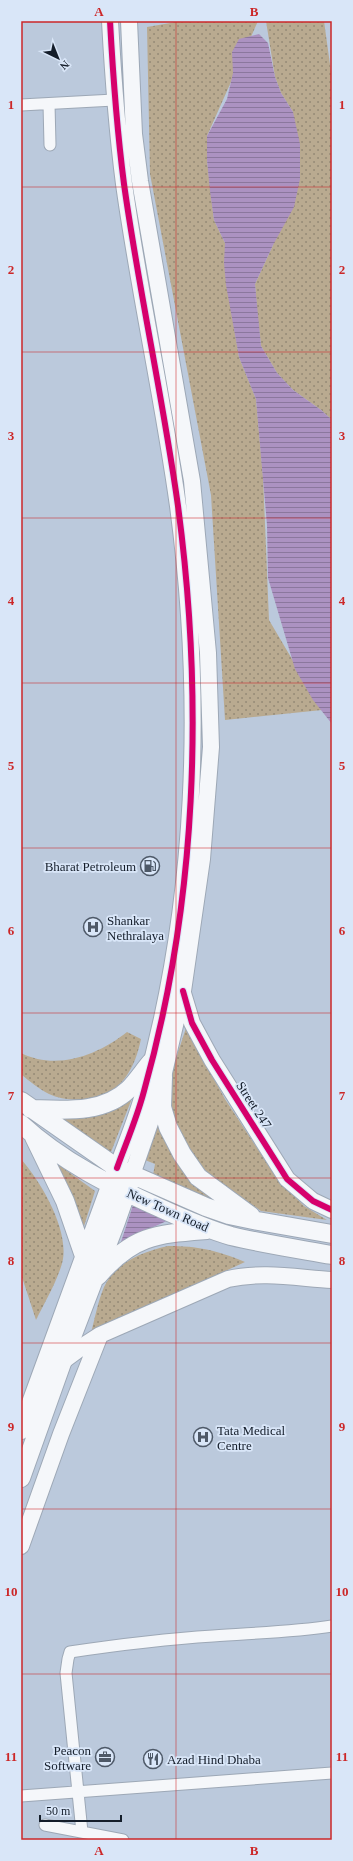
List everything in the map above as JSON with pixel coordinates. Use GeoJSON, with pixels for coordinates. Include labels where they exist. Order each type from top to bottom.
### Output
{"type":"FeatureCollection","features":[{"type":"Feature","properties":{"kind":"main road"},"geometry":{"type":"LineString","coordinates":[[26,1105],[78,1110],[96,1107],[113,1101],[129,1089],[151,1062]]}},
{"type":"Feature","properties":{"kind":"main road"},"geometry":{"type":"LineString","coordinates":[[163,1077],[162,1107],[168,1127],[182,1154],[198,1177],[258,1221]]}},
{"type":"Feature","properties":{"kind":"main road"},"geometry":{"type":"LineString","coordinates":[[26,1105],[121,1180],[229,1215],[332,1234]]}},
{"type":"Feature","properties":{"kind":"main road"},"geometry":{"type":"LineString","coordinates":[[27,1130],[65,1201],[84,1256]]}},
{"type":"Feature","properties":{"kind":"main road","name":"New Town Road"},"geometry":{"type":"LineString","coordinates":[[27,1130],[81,1168],[121,1180],[211,1230],[250,1240],[332,1255]]}},
{"type":"Feature","properties":{"kind":"main road"},"geometry":{"type":"LineString","coordinates":[[21,1430],[26,1409],[84,1256],[121,1180]]}},
{"type":"Feature","properties":{"kind":"main road"},"geometry":{"type":"LineString","coordinates":[[21,1478],[63,1361],[116,1222],[121,1180]]}},
{"type":"Feature","properties":{"kind":"main road"},"geometry":{"type":"LineString","coordinates":[[93,1281],[120,1255],[133,1245],[144,1240],[154,1236],[170,1233],[211,1230]]}},
{"type":"Feature","properties":{"kind":"street"},"geometry":{"type":"LineString","coordinates":[[110,21],[114,100],[134,246],[165,421],[178,509],[186,594],[194,747],[190,815],[181,898],[166,997],[144,1093],[121,1180]]}},
{"type":"Feature","properties":{"kind":"street"},"geometry":{"type":"LineString","coordinates":[[121,1180],[151,1120],[163,1077],[182,991],[202,859],[211,747],[208,653],[192,480],[140,181],[134,134],[129,21]]}},
{"type":"Feature","properties":{"kind":"street"},"geometry":{"type":"LineString","coordinates":[[21,105],[114,100]]}},
{"type":"Feature","properties":{"kind":"street"},"geometry":{"type":"LineString","coordinates":[[50,104],[50,145]]}},
{"type":"Feature","properties":{"kind":"street"},"geometry":{"type":"LineString","coordinates":[[194,747],[211,747]]}},
{"type":"Feature","properties":{"kind":"street","name":"Street 247"},"geometry":{"type":"LineString","coordinates":[[182,991],[192,1023],[212,1060],[287,1179],[313,1201],[332,1210]]}},
{"type":"Feature","properties":{"kind":"street"},"geometry":{"type":"LineString","coordinates":[[63,1361],[100,1335],[228,1279],[257,1275],[332,1280]]}},
{"type":"Feature","properties":{"kind":"street"},"geometry":{"type":"LineString","coordinates":[[21,1546],[61,1434],[100,1335]]}},
{"type":"Feature","properties":{"kind":"street"},"geometry":{"type":"LineString","coordinates":[[82,1832],[66,1673],[70,1652],[107,1646],[210,1636],[306,1630],[332,1626]]}},
{"type":"Feature","properties":{"kind":"street"},"geometry":{"type":"LineString","coordinates":[[21,1796],[332,1773]]}},
{"type":"Feature","properties":{"kind":"street"},"geometry":{"type":"LineString","coordinates":[[45,1825],[124,1840]]}},
{"type":"Feature","properties":{"kind":"shaded area"},"geometry":{"type":"Polygon","coordinates":[[[182,21],[258,21],[207,136],[207,160],[214,220],[225,243],[233,320],[239,357],[256,399],[263,476],[269,620],[322,710],[225,720],[211,495],[150,174],[147,27],[182,21]]]}},
{"type":"Feature","properties":{"kind":"shaded area"},"geometry":{"type":"Polygon","coordinates":[[[266,21],[324,21],[332,79],[332,420],[321,410],[293,390],[277,373],[261,346],[255,284],[273,245],[293,112],[281,93],[275,77],[266,21]]]}},
{"type":"Feature","properties":{"kind":"shaded area"},"geometry":{"type":"Polygon","coordinates":[[[259,34],[268,43],[275,77],[281,93],[293,112],[300,144],[300,179],[294,207],[273,245],[255,284],[261,346],[277,373],[293,390],[321,410],[332,420],[332,724],[313,700],[295,669],[268,578],[267,525],[256,399],[239,357],[226,285],[224,263],[225,243],[214,220],[210,191],[207,160],[207,136],[227,99],[233,73],[232,52],[239,39],[259,34]]]}},
{"type":"Feature","properties":{"kind":"shaded area"},"geometry":{"type":"Polygon","coordinates":[[[186,1028],[225,1099],[276,1177],[304,1206],[327,1220],[261,1211],[211,1176],[191,1155],[176,1126],[169,1104],[170,1084],[176,1058],[186,1028]]]}},
{"type":"Feature","properties":{"kind":"shaded area"},"geometry":{"type":"Polygon","coordinates":[[[127,1032],[141,1039],[133,1064],[125,1078],[118,1085],[100,1096],[79,1100],[58,1097],[42,1090],[21,1074],[21,1053],[49,1061],[77,1058],[103,1048],[127,1032]]]}},
{"type":"Feature","properties":{"kind":"shaded area"},"geometry":{"type":"Polygon","coordinates":[[[128,1099],[131,1101],[111,1152],[57,1117],[94,1116],[109,1110],[128,1099]]]}},
{"type":"Feature","properties":{"kind":"shaded area"},"geometry":{"type":"Polygon","coordinates":[[[159,1124],[211,1197],[208,1198],[153,1175],[155,1164],[145,1160],[156,1126],[159,1124]]]}},
{"type":"Feature","properties":{"kind":"shaded area"},"geometry":{"type":"Polygon","coordinates":[[[21,1159],[37,1180],[51,1206],[57,1220],[63,1247],[63,1259],[59,1273],[36,1320],[21,1274],[21,1159]]]}},
{"type":"Feature","properties":{"kind":"shaded area"},"geometry":{"type":"Polygon","coordinates":[[[52,1160],[95,1191],[80,1239],[52,1160]]]}},
{"type":"Feature","properties":{"kind":"shaded area"},"geometry":{"type":"Polygon","coordinates":[[[133,1205],[171,1219],[136,1235],[119,1248],[133,1205]]]}},
{"type":"Feature","properties":{"kind":"shaded area"},"geometry":{"type":"Polygon","coordinates":[[[168,1246],[207,1250],[225,1254],[245,1262],[91,1333],[102,1292],[109,1278],[115,1271],[139,1255],[168,1246]]]}},
{"type":"Feature","properties":{"kind":"cycle path"},"geometry":{"type":"LineString","coordinates":[[110,21],[119,143],[124,184],[178,506],[186,579],[191,653],[193,727],[191,801],[185,874],[175,947],[162,1020],[144,1091],[135,1121],[117,1168]]}},
{"type":"Feature","properties":{"kind":"cycle path"},"geometry":{"type":"LineString","coordinates":[[183,991],[192,1023],[212,1060],[287,1179],[313,1201],[332,1210]]}},
{"type":"Feature","properties":{"kind":"place","name":"Bharat Petroleum"},"geometry":{"type":"Point","coordinates":[150,866]}},
{"type":"Feature","properties":{"kind":"place","name":"Shankar Nethralaya"},"geometry":{"type":"Point","coordinates":[93,927]}},
{"type":"Feature","properties":{"kind":"place","name":"Tata Medical Centre"},"geometry":{"type":"Point","coordinates":[203,1437]}},
{"type":"Feature","properties":{"kind":"place","name":"Peacon Software"},"geometry":{"type":"Point","coordinates":[105,1757]}},
{"type":"Feature","properties":{"kind":"place","name":"Azad Hind Dhaba"},"geometry":{"type":"Point","coordinates":[153,1759]}}]}
